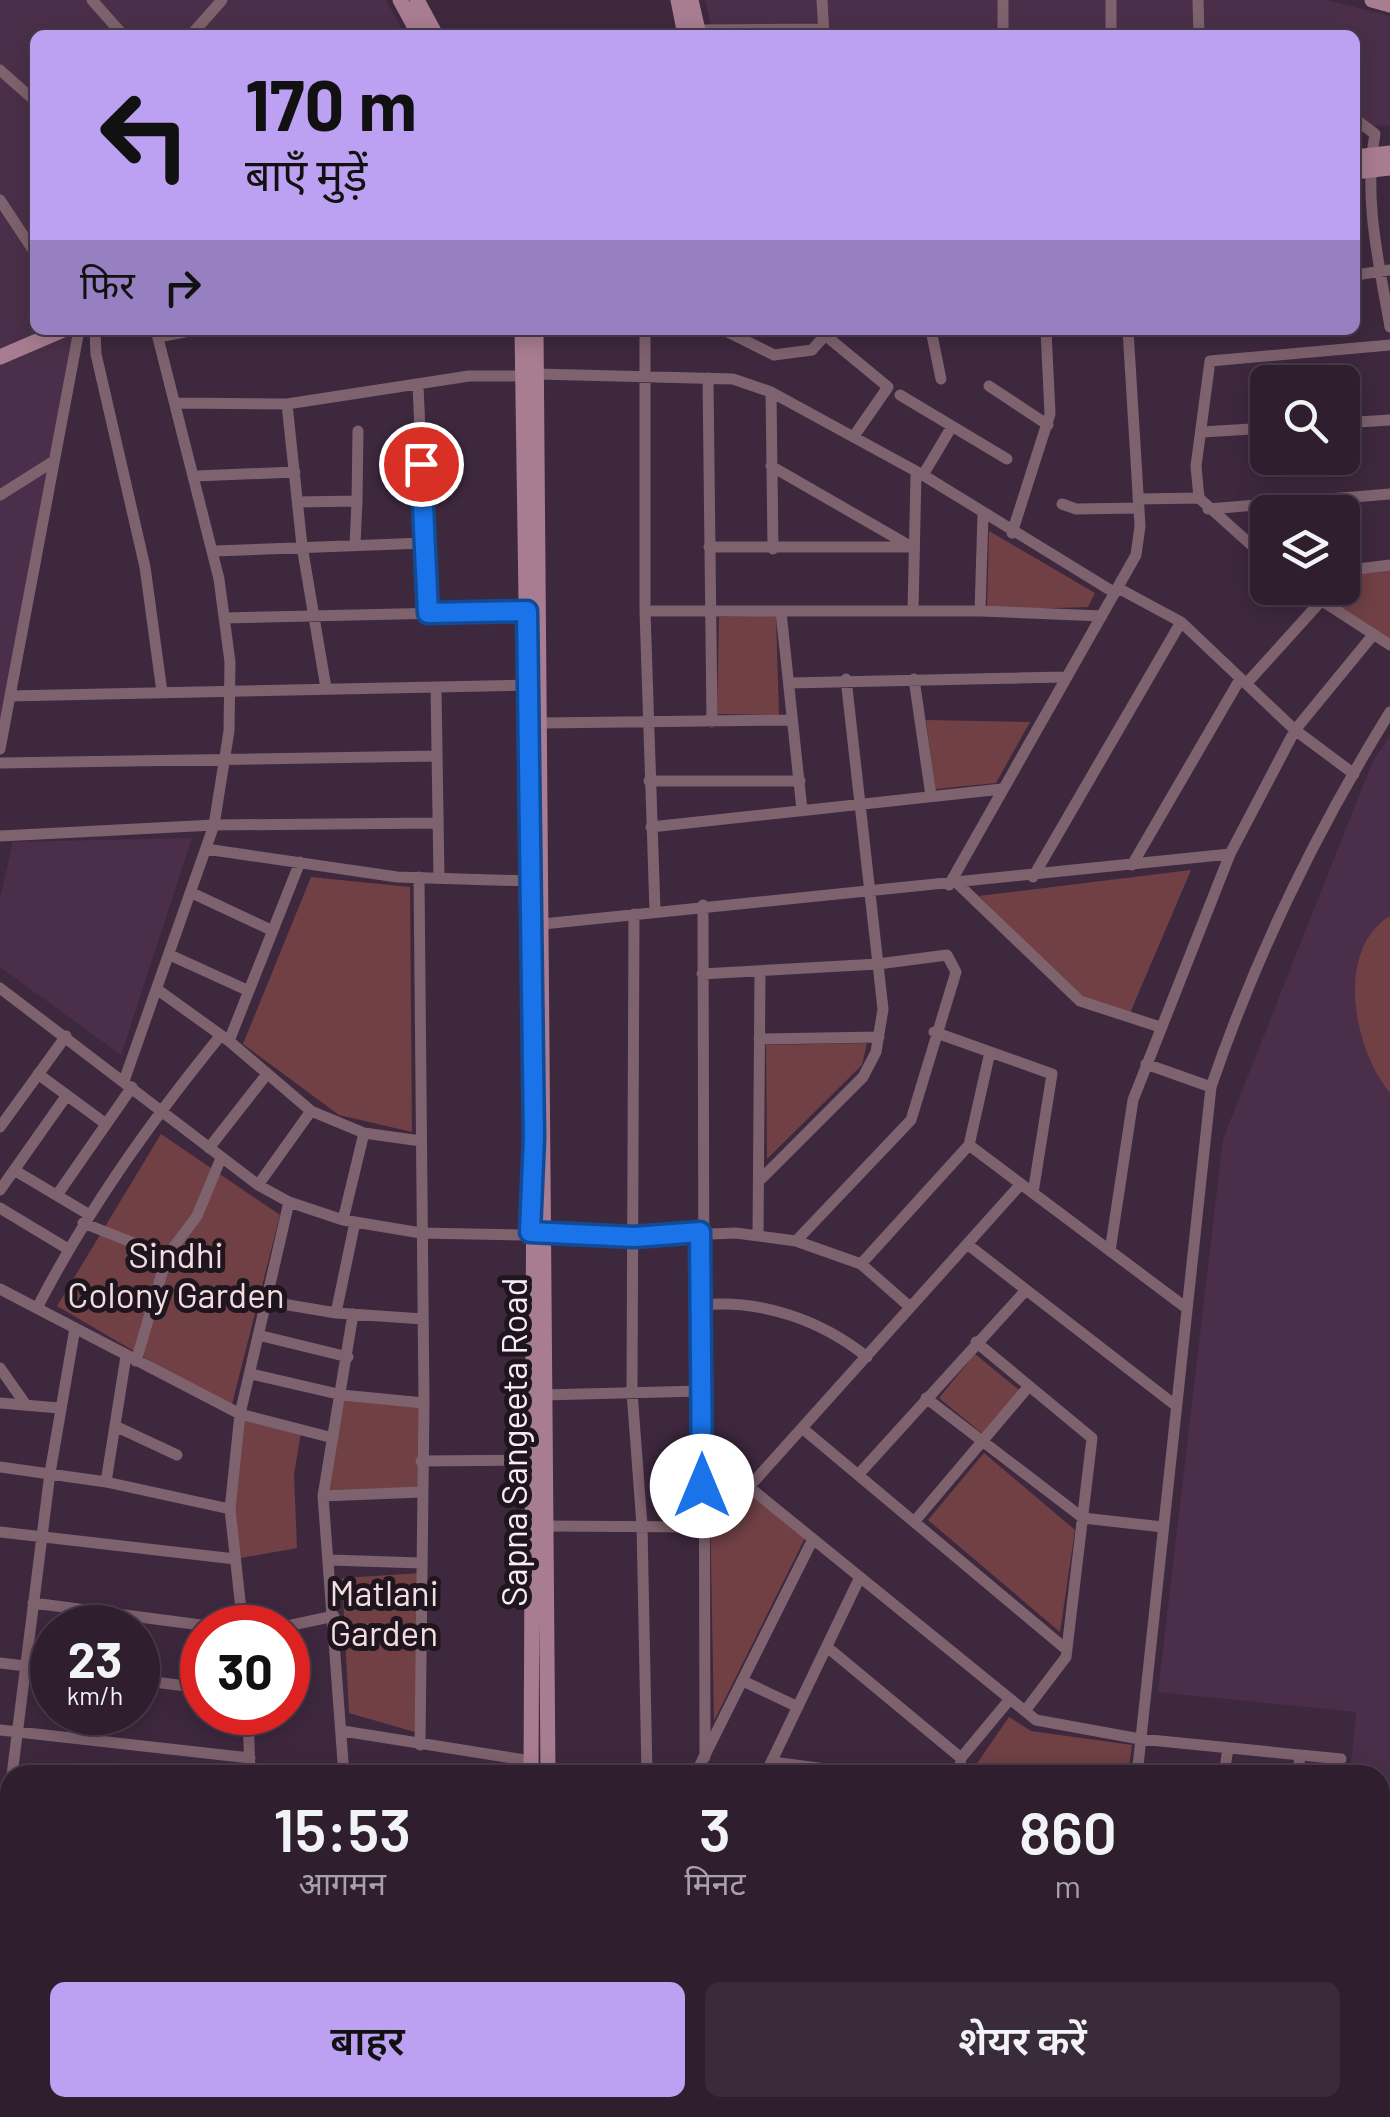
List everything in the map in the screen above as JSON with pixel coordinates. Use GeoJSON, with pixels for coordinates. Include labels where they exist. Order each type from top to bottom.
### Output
{"type":"FeatureCollection","features":[{"type":"Feature","properties":{"kind":"main road"},"geometry":{"type":"LineString","coordinates":[[400,0],[417,30]]}},
{"type":"Feature","properties":{"kind":"main road"},"geometry":{"type":"LineString","coordinates":[[416,0],[433,30]]}},
{"type":"Feature","properties":{"kind":"main road"},"geometry":{"type":"LineString","coordinates":[[678,0],[693,30]]}},
{"type":"Feature","properties":{"kind":"main road"},"geometry":{"type":"LineString","coordinates":[[691,0],[694,30]]}},
{"type":"Feature","properties":{"kind":"main road"},"geometry":{"type":"LineString","coordinates":[[1372,0],[1390,5]]}},
{"type":"Feature","properties":{"kind":"main road"},"geometry":{"type":"LineString","coordinates":[[1363,163],[1390,153]]}},
{"type":"Feature","properties":{"kind":"main road"},"geometry":{"type":"LineString","coordinates":[[1363,163],[1390,168]]}},
{"type":"Feature","properties":{"kind":"main road"},"geometry":{"type":"LineString","coordinates":[[0,357],[51,335]]}},
{"type":"Feature","properties":{"kind":"main road","name":"Sapna Sangeeta Road"},"geometry":{"type":"LineString","coordinates":[[523,335],[530,375],[542,723],[537,924],[542,1395],[530,1765]]}},
{"type":"Feature","properties":{"kind":"main road","name":"Sapna Sangeeta Road"},"geometry":{"type":"LineString","coordinates":[[535,335],[530,375],[527,611],[530,880],[537,924]]}},
{"type":"Feature","properties":{"kind":"main road","name":"Sapna Sangeeta Road"},"geometry":{"type":"LineString","coordinates":[[538,1232],[530,1460],[537,1526],[548,1765]]}},
{"type":"Feature","properties":{"kind":"street"},"geometry":{"type":"LineString","coordinates":[[195,30],[222,0]]}},
{"type":"Feature","properties":{"kind":"street"},"geometry":{"type":"LineString","coordinates":[[822,0],[824,30]]}},
{"type":"Feature","properties":{"kind":"street"},"geometry":{"type":"LineString","coordinates":[[1003,30],[1004,0]]}},
{"type":"Feature","properties":{"kind":"street"},"geometry":{"type":"LineString","coordinates":[[1111,0],[1112,30]]}},
{"type":"Feature","properties":{"kind":"street"},"geometry":{"type":"LineString","coordinates":[[1198,0],[1198,30]]}},
{"type":"Feature","properties":{"kind":"street"},"geometry":{"type":"LineString","coordinates":[[98,2],[118,30]]}},
{"type":"Feature","properties":{"kind":"street"},"geometry":{"type":"LineString","coordinates":[[0,70],[30,96]]}},
{"type":"Feature","properties":{"kind":"street"},"geometry":{"type":"LineString","coordinates":[[1360,123],[1376,134],[1363,163],[1375,250],[1385,271],[1390,326]]}},
{"type":"Feature","properties":{"kind":"street"},"geometry":{"type":"LineString","coordinates":[[0,200],[30,245]]}},
{"type":"Feature","properties":{"kind":"street"},"geometry":{"type":"LineString","coordinates":[[1360,274],[1385,271]]}},
{"type":"Feature","properties":{"kind":"street"},"geometry":{"type":"LineString","coordinates":[[0,750],[78,335]]}},
{"type":"Feature","properties":{"kind":"street"},"geometry":{"type":"LineString","coordinates":[[95,335],[96,354],[146,568],[162,692]]}},
{"type":"Feature","properties":{"kind":"street"},"geometry":{"type":"LineString","coordinates":[[57,1195],[106,1124],[128,1084],[214,825],[225,759],[230,690],[214,551],[157,335]]}},
{"type":"Feature","properties":{"kind":"street"},"geometry":{"type":"LineString","coordinates":[[645,335],[646,611],[655,911]]}},
{"type":"Feature","properties":{"kind":"street"},"geometry":{"type":"LineString","coordinates":[[734,335],[774,355],[812,350],[824,335]]}},
{"type":"Feature","properties":{"kind":"street"},"geometry":{"type":"LineString","coordinates":[[830,335],[888,387],[854,436]]}},
{"type":"Feature","properties":{"kind":"street"},"geometry":{"type":"LineString","coordinates":[[931,335],[941,379]]}},
{"type":"Feature","properties":{"kind":"street"},"geometry":{"type":"LineString","coordinates":[[1012,533],[1048,425],[1046,335]]}},
{"type":"Feature","properties":{"kind":"street"},"geometry":{"type":"LineString","coordinates":[[954,884],[1002,789],[1116,591],[1140,539],[1128,335]]}},
{"type":"Feature","properties":{"kind":"street"},"geometry":{"type":"LineString","coordinates":[[1250,545],[1199,498],[1196,466],[1210,361],[1390,346]]}},
{"type":"Feature","properties":{"kind":"street"},"geometry":{"type":"LineString","coordinates":[[177,403],[287,404],[469,376],[645,374],[733,379],[771,392],[854,436],[1012,533],[1181,622],[1295,730],[1354,774]]}},
{"type":"Feature","properties":{"kind":"street"},"geometry":{"type":"LineString","coordinates":[[708,378],[712,722]]}},
{"type":"Feature","properties":{"kind":"street"},"geometry":{"type":"LineString","coordinates":[[418,386],[428,613]]}},
{"type":"Feature","properties":{"kind":"street"},"geometry":{"type":"LineString","coordinates":[[989,386],[1048,425]]}},
{"type":"Feature","properties":{"kind":"street"},"geometry":{"type":"LineString","coordinates":[[771,392],[773,549]]}},
{"type":"Feature","properties":{"kind":"street"},"geometry":{"type":"LineString","coordinates":[[900,396],[1007,459]]}},
{"type":"Feature","properties":{"kind":"street"},"geometry":{"type":"LineString","coordinates":[[287,404],[302,546],[326,688]]}},
{"type":"Feature","properties":{"kind":"street"},"geometry":{"type":"LineString","coordinates":[[1360,422],[1390,420]]}},
{"type":"Feature","properties":{"kind":"street"},"geometry":{"type":"LineString","coordinates":[[913,611],[913,547],[920,475],[951,428]]}},
{"type":"Feature","properties":{"kind":"street"},"geometry":{"type":"LineString","coordinates":[[1202,432],[1250,429]]}},
{"type":"Feature","properties":{"kind":"street"},"geometry":{"type":"LineString","coordinates":[[355,544],[358,432]]}},
{"type":"Feature","properties":{"kind":"street"},"geometry":{"type":"LineString","coordinates":[[0,495],[54,461]]}},
{"type":"Feature","properties":{"kind":"street"},"geometry":{"type":"LineString","coordinates":[[771,466],[913,547]]}},
{"type":"Feature","properties":{"kind":"street"},"geometry":{"type":"LineString","coordinates":[[196,476],[295,472]]}},
{"type":"Feature","properties":{"kind":"street"},"geometry":{"type":"LineString","coordinates":[[1208,509],[1390,494]]}},
{"type":"Feature","properties":{"kind":"street"},"geometry":{"type":"LineString","coordinates":[[1062,504],[1076,510],[1199,498]]}},
{"type":"Feature","properties":{"kind":"street"},"geometry":{"type":"LineString","coordinates":[[298,502],[357,501]]}},
{"type":"Feature","properties":{"kind":"street"},"geometry":{"type":"LineString","coordinates":[[980,611],[982,515]]}},
{"type":"Feature","properties":{"kind":"street"},"geometry":{"type":"LineString","coordinates":[[214,551],[424,543]]}},
{"type":"Feature","properties":{"kind":"street"},"geometry":{"type":"LineString","coordinates":[[709,547],[913,547]]}},
{"type":"Feature","properties":{"kind":"street"},"geometry":{"type":"LineString","coordinates":[[1360,568],[1390,564]]}},
{"type":"Feature","properties":{"kind":"street"},"geometry":{"type":"LineString","coordinates":[[1132,865],[1243,681],[1316,605]]}},
{"type":"Feature","properties":{"kind":"street"},"geometry":{"type":"LineString","coordinates":[[1326,605],[1390,645]]}},
{"type":"Feature","properties":{"kind":"street"},"geometry":{"type":"LineString","coordinates":[[224,618],[527,611]]}},
{"type":"Feature","properties":{"kind":"street"},"geometry":{"type":"LineString","coordinates":[[646,611],[980,611],[1102,616]]}},
{"type":"Feature","properties":{"kind":"street"},"geometry":{"type":"LineString","coordinates":[[781,612],[802,810]]}},
{"type":"Feature","properties":{"kind":"street"},"geometry":{"type":"LineString","coordinates":[[1034,877],[1181,622]]}},
{"type":"Feature","properties":{"kind":"street"},"geometry":{"type":"LineString","coordinates":[[1110,1251],[1133,1100],[1230,854],[1295,730],[1372,634]]}},
{"type":"Feature","properties":{"kind":"street"},"geometry":{"type":"LineString","coordinates":[[789,684],[846,679],[1064,677]]}},
{"type":"Feature","properties":{"kind":"street"},"geometry":{"type":"LineString","coordinates":[[761,1179],[863,1077],[879,1037],[883,1009],[863,801],[846,679]]}},
{"type":"Feature","properties":{"kind":"street"},"geometry":{"type":"LineString","coordinates":[[914,679],[931,796]]}},
{"type":"Feature","properties":{"kind":"street"},"geometry":{"type":"LineString","coordinates":[[10,696],[528,686]]}},
{"type":"Feature","properties":{"kind":"street"},"geometry":{"type":"LineString","coordinates":[[436,687],[438,878]]}},
{"type":"Feature","properties":{"kind":"street"},"geometry":{"type":"LineString","coordinates":[[1138,1765],[1210,1087],[1232,1024],[1354,774],[1390,712]]}},
{"type":"Feature","properties":{"kind":"street"},"geometry":{"type":"LineString","coordinates":[[542,723],[792,720]]}},
{"type":"Feature","properties":{"kind":"street"},"geometry":{"type":"LineString","coordinates":[[0,763],[436,756]]}},
{"type":"Feature","properties":{"kind":"street"},"geometry":{"type":"LineString","coordinates":[[650,780],[800,781]]}},
{"type":"Feature","properties":{"kind":"street"},"geometry":{"type":"LineString","coordinates":[[652,827],[863,801],[1002,789]]}},
{"type":"Feature","properties":{"kind":"street"},"geometry":{"type":"LineString","coordinates":[[0,836],[214,825],[436,823]]}},
{"type":"Feature","properties":{"kind":"street"},"geometry":{"type":"LineString","coordinates":[[206,849],[418,878],[530,880]]}},
{"type":"Feature","properties":{"kind":"street"},"geometry":{"type":"LineString","coordinates":[[537,924],[869,888],[1034,877],[1230,854]]}},
{"type":"Feature","properties":{"kind":"street"},"geometry":{"type":"LineString","coordinates":[[37,1308],[85,1219],[161,1109],[225,1038],[249,991],[300,862]]}},
{"type":"Feature","properties":{"kind":"street"},"geometry":{"type":"LineString","coordinates":[[418,878],[424,1403],[420,1745]]}},
{"type":"Feature","properties":{"kind":"street"},"geometry":{"type":"LineString","coordinates":[[954,884],[1080,1001],[1160,1027]]}},
{"type":"Feature","properties":{"kind":"street"},"geometry":{"type":"LineString","coordinates":[[192,892],[272,930]]}},
{"type":"Feature","properties":{"kind":"street"},"geometry":{"type":"LineString","coordinates":[[702,905],[700,1232],[705,1756]]}},
{"type":"Feature","properties":{"kind":"street"},"geometry":{"type":"LineString","coordinates":[[634,914],[632,1392],[642,1526],[647,1765]]}},
{"type":"Feature","properties":{"kind":"street"},"geometry":{"type":"LineString","coordinates":[[170,955],[249,991]]}},
{"type":"Feature","properties":{"kind":"street"},"geometry":{"type":"LineString","coordinates":[[702,974],[878,964],[947,955],[956,972],[905,1130],[796,1241]]}},
{"type":"Feature","properties":{"kind":"street"},"geometry":{"type":"LineString","coordinates":[[758,1236],[760,972]]}},
{"type":"Feature","properties":{"kind":"street"},"geometry":{"type":"LineString","coordinates":[[0,988],[221,1158],[289,1202],[349,1221],[421,1233],[538,1232],[634,1237],[700,1232],[796,1241],[861,1264],[910,1307]]}},
{"type":"Feature","properties":{"kind":"street"},"geometry":{"type":"LineString","coordinates":[[158,990],[225,1038],[311,1111],[364,1133],[421,1141]]}},
{"type":"Feature","properties":{"kind":"street"},"geometry":{"type":"LineString","coordinates":[[934,1032],[1052,1074],[1034,1193]]}},
{"type":"Feature","properties":{"kind":"street"},"geometry":{"type":"LineString","coordinates":[[0,1127],[66,1036]]}},
{"type":"Feature","properties":{"kind":"street"},"geometry":{"type":"LineString","coordinates":[[759,1039],[879,1037]]}},
{"type":"Feature","properties":{"kind":"street"},"geometry":{"type":"LineString","coordinates":[[861,1264],[970,1145],[990,1052]]}},
{"type":"Feature","properties":{"kind":"street"},"geometry":{"type":"LineString","coordinates":[[1146,1064],[1210,1087]]}},
{"type":"Feature","properties":{"kind":"street"},"geometry":{"type":"LineString","coordinates":[[38,1074],[106,1124]]}},
{"type":"Feature","properties":{"kind":"street"},"geometry":{"type":"LineString","coordinates":[[208,1148],[267,1074]]}},
{"type":"Feature","properties":{"kind":"street"},"geometry":{"type":"LineString","coordinates":[[0,1190],[67,1096]]}},
{"type":"Feature","properties":{"kind":"street"},"geometry":{"type":"LineString","coordinates":[[258,1185],[311,1111]]}},
{"type":"Feature","properties":{"kind":"street"},"geometry":{"type":"LineString","coordinates":[[336,1312],[364,1133]]}},
{"type":"Feature","properties":{"kind":"street"},"geometry":{"type":"LineString","coordinates":[[970,1145],[1185,1308]]}},
{"type":"Feature","properties":{"kind":"street"},"geometry":{"type":"LineString","coordinates":[[106,1482],[131,1358],[167,1256],[197,1216],[221,1158]]}},
{"type":"Feature","properties":{"kind":"street"},"geometry":{"type":"LineString","coordinates":[[14,1170],[57,1195],[85,1219],[167,1256]]}},
{"type":"Feature","properties":{"kind":"street"},"geometry":{"type":"LineString","coordinates":[[749,1488],[1021,1184]]}},
{"type":"Feature","properties":{"kind":"street"},"geometry":{"type":"LineString","coordinates":[[240,1605],[230,1509],[240,1414],[289,1202]]}},
{"type":"Feature","properties":{"kind":"street"},"geometry":{"type":"LineString","coordinates":[[0,1208],[68,1249]]}},
{"type":"Feature","properties":{"kind":"street"},"geometry":{"type":"LineString","coordinates":[[967,1244],[1175,1405]]}},
{"type":"Feature","properties":{"kind":"street"},"geometry":{"type":"LineString","coordinates":[[0,1289],[240,1414],[332,1438]]}},
{"type":"Feature","properties":{"kind":"street"},"geometry":{"type":"LineString","coordinates":[[858,1475],[1026,1290]]}},
{"type":"Feature","properties":{"kind":"street"},"geometry":{"type":"LineString","coordinates":[[265,1300],[336,1312],[423,1319]]}},
{"type":"Feature","properties":{"kind":"street"},"geometry":{"type":"LineString","coordinates":[[701,1304],[727,1302],[799,1319],[834,1331],[867,1357]]}},
{"type":"Feature","properties":{"kind":"street"},"geometry":{"type":"LineString","coordinates":[[344,1765],[323,1496],[353,1314]]}},
{"type":"Feature","properties":{"kind":"street"},"geometry":{"type":"LineString","coordinates":[[13,1765],[59,1408],[75,1328]]}},
{"type":"Feature","properties":{"kind":"street"},"geometry":{"type":"LineString","coordinates":[[258,1335],[348,1357]]}},
{"type":"Feature","properties":{"kind":"street"},"geometry":{"type":"LineString","coordinates":[[976,1342],[1092,1438],[1067,1650],[1025,1711]]}},
{"type":"Feature","properties":{"kind":"street"},"geometry":{"type":"LineString","coordinates":[[0,1368],[26,1405]]}},
{"type":"Feature","properties":{"kind":"street"},"geometry":{"type":"LineString","coordinates":[[251,1374],[342,1394],[424,1403]]}},
{"type":"Feature","properties":{"kind":"street"},"geometry":{"type":"LineString","coordinates":[[914,1522],[1029,1386]]}},
{"type":"Feature","properties":{"kind":"street"},"geometry":{"type":"LineString","coordinates":[[542,1395],[701,1391]]}},
{"type":"Feature","properties":{"kind":"street"},"geometry":{"type":"LineString","coordinates":[[926,1398],[1082,1518],[1162,1527]]}},
{"type":"Feature","properties":{"kind":"street"},"geometry":{"type":"LineString","coordinates":[[0,1403],[59,1408]]}},
{"type":"Feature","properties":{"kind":"street"},"geometry":{"type":"LineString","coordinates":[[115,1426],[176,1455]]}},
{"type":"Feature","properties":{"kind":"street"},"geometry":{"type":"LineString","coordinates":[[802,1428],[1067,1650]]}},
{"type":"Feature","properties":{"kind":"street"},"geometry":{"type":"LineString","coordinates":[[421,1461],[530,1460]]}},
{"type":"Feature","properties":{"kind":"street"},"geometry":{"type":"LineString","coordinates":[[0,1467],[106,1482],[230,1509]]}},
{"type":"Feature","properties":{"kind":"street"},"geometry":{"type":"LineString","coordinates":[[702,1486],[749,1488],[1036,1720],[1140,1739],[1342,1759]]}},
{"type":"Feature","properties":{"kind":"street"},"geometry":{"type":"LineString","coordinates":[[323,1496],[421,1492]]}},
{"type":"Feature","properties":{"kind":"street"},"geometry":{"type":"LineString","coordinates":[[537,1526],[702,1527]]}},
{"type":"Feature","properties":{"kind":"street"},"geometry":{"type":"LineString","coordinates":[[0,1532],[236,1559]]}},
{"type":"Feature","properties":{"kind":"street"},"geometry":{"type":"LineString","coordinates":[[701,1765],[813,1539]]}},
{"type":"Feature","properties":{"kind":"street"},"geometry":{"type":"LineString","coordinates":[[330,1560],[420,1564]]}},
{"type":"Feature","properties":{"kind":"street"},"geometry":{"type":"LineString","coordinates":[[770,1765],[860,1577]]}},
{"type":"Feature","properties":{"kind":"street"},"geometry":{"type":"LineString","coordinates":[[33,1603],[180,1622]]}},
{"type":"Feature","properties":{"kind":"street"},"geometry":{"type":"LineString","coordinates":[[310,1621],[334,1616]]}},
{"type":"Feature","properties":{"kind":"street"},"geometry":{"type":"LineString","coordinates":[[826,1647],[962,1758]]}},
{"type":"Feature","properties":{"kind":"street"},"geometry":{"type":"LineString","coordinates":[[0,1663],[30,1666]]}},
{"type":"Feature","properties":{"kind":"street"},"geometry":{"type":"LineString","coordinates":[[742,1681],[798,1708]]}},
{"type":"Feature","properties":{"kind":"street"},"geometry":{"type":"LineString","coordinates":[[961,1765],[962,1758],[1010,1699]]}},
{"type":"Feature","properties":{"kind":"street"},"geometry":{"type":"LineString","coordinates":[[0,1730],[250,1758]]}},
{"type":"Feature","properties":{"kind":"street"},"geometry":{"type":"LineString","coordinates":[[343,1731],[516,1765]]}},
{"type":"Feature","properties":{"kind":"street"},"geometry":{"type":"LineString","coordinates":[[249,1735],[250,1765]]}},
{"type":"Feature","properties":{"kind":"street"},"geometry":{"type":"LineString","coordinates":[[1225,1765],[1228,1748]]}},
{"type":"Feature","properties":{"kind":"street"},"geometry":{"type":"LineString","coordinates":[[1299,1765],[1300,1755]]}},
{"type":"Feature","properties":{"kind":"street"},"geometry":{"type":"LineString","coordinates":[[772,1762],[795,1765]]}},
{"type":"Feature","properties":{"kind":"shaded area"},"geometry":{"type":"Polygon","coordinates":[[[0,0],[386,0],[402,30],[30,30],[30,335],[87,335],[84,336],[0,717],[0,0]]]}},
{"type":"Feature","properties":{"kind":"shaded area"},"geometry":{"type":"Polygon","coordinates":[[[705,0],[1327,0],[1390,16],[1390,125],[1360,128],[1360,30],[712,30],[705,0]]]}},
{"type":"Feature","properties":{"kind":"shaded area"},"geometry":{"type":"Polygon","coordinates":[[[1390,736],[1390,1765],[1351,1765],[1356,1712],[1158,1692],[1223,1139],[1372,763],[1390,736]]]}},
{"type":"Feature","properties":{"kind":"shaded area"},"geometry":{"type":"Polygon","coordinates":[[[192,838],[121,1055],[0,967],[0,898],[13,842],[192,838]]]}},
{"type":"Feature","properties":{"kind":"green space"},"geometry":{"type":"Polygon","coordinates":[[[989,531],[1095,593],[1088,607],[987,610],[989,531]]]}},
{"type":"Feature","properties":{"kind":"green space"},"geometry":{"type":"Polygon","coordinates":[[[1390,565],[1390,645],[1328,605],[1360,605],[1360,569],[1390,565]]]}},
{"type":"Feature","properties":{"kind":"green space"},"geometry":{"type":"Polygon","coordinates":[[[776,615],[779,715],[717,714],[719,617],[776,615]]]}},
{"type":"Feature","properties":{"kind":"green space"},"geometry":{"type":"Polygon","coordinates":[[[926,720],[1030,722],[996,783],[935,789],[926,720]]]}},
{"type":"Feature","properties":{"kind":"green space"},"geometry":{"type":"Polygon","coordinates":[[[1191,870],[1130,1013],[1083,1000],[979,896],[1191,870]]]}},
{"type":"Feature","properties":{"kind":"green space"},"geometry":{"type":"Polygon","coordinates":[[[311,877],[410,887],[412,1132],[339,1115],[243,1044],[311,877]]]}},
{"type":"Feature","properties":{"kind":"green space"},"geometry":{"type":"Polygon","coordinates":[[[1390,916],[1390,1093],[1377,1074],[1359,1027],[1356,976],[1361,952],[1372,932],[1390,916]]]}},
{"type":"Feature","properties":{"kind":"green space"},"geometry":{"type":"Polygon","coordinates":[[[867,1043],[862,1065],[767,1159],[766,1045],[867,1043]]]}},
{"type":"Feature","properties":{"kind":"green space","name":"Sindhi Colony Garden"},"geometry":{"type":"Polygon","coordinates":[[[161,1134],[280,1215],[231,1408],[57,1306],[161,1134]]]}},
{"type":"Feature","properties":{"kind":"green space"},"geometry":{"type":"Polygon","coordinates":[[[975,1354],[1019,1390],[983,1434],[939,1398],[975,1354]]]}},
{"type":"Feature","properties":{"kind":"green space"},"geometry":{"type":"Polygon","coordinates":[[[342,1395],[424,1403],[421,1492],[323,1496],[342,1395]]]}},
{"type":"Feature","properties":{"kind":"green space"},"geometry":{"type":"Polygon","coordinates":[[[240,1414],[301,1432],[294,1475],[297,1548],[235,1559],[230,1509],[240,1414]]]}},
{"type":"Feature","properties":{"kind":"green space"},"geometry":{"type":"Polygon","coordinates":[[[984,1453],[1075,1530],[1060,1632],[928,1520],[984,1453]]]}},
{"type":"Feature","properties":{"kind":"green space"},"geometry":{"type":"Polygon","coordinates":[[[746,1492],[805,1538],[714,1721],[710,1506],[746,1492]]]}},
{"type":"Feature","properties":{"kind":"green space","name":"Matlani Garden"},"geometry":{"type":"Polygon","coordinates":[[[423,1573],[418,1733],[349,1713],[342,1578],[423,1573]]]}},
{"type":"Feature","properties":{"kind":"green space"},"geometry":{"type":"Polygon","coordinates":[[[1009,1717],[1031,1731],[1132,1745],[1129,1765],[976,1765],[1009,1717]]]}},
{"type":"Feature","properties":{"kind":"route"},"geometry":{"type":"LineString","coordinates":[[421,464],[428,613],[527,611],[534,1138],[530,1232],[634,1237],[700,1232],[702,1486]]}}]}
